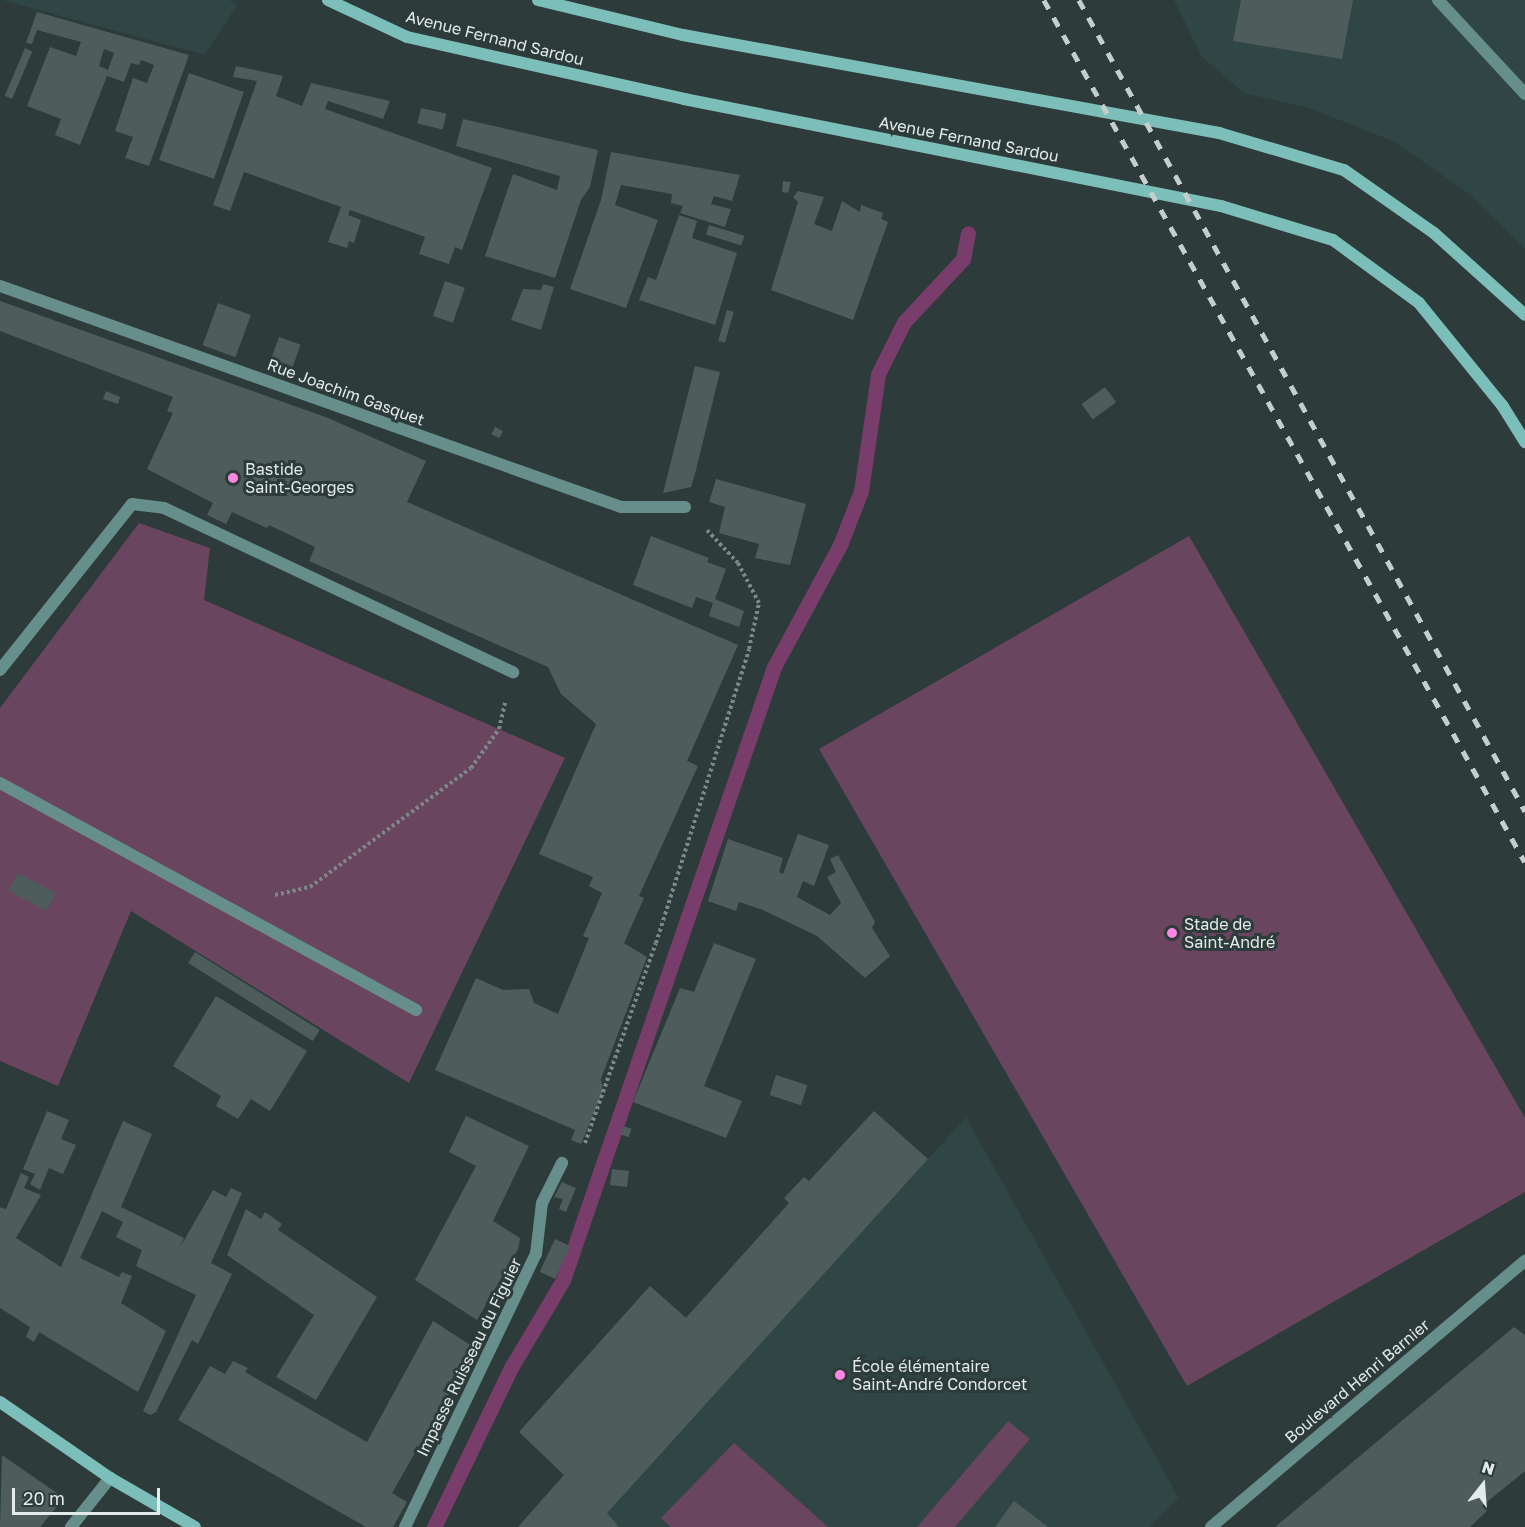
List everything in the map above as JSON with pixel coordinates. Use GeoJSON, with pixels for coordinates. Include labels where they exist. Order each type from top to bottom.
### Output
{"type":"FeatureCollection","features":[{"type":"Feature","properties":{"kind":"main road","name":"Avenue Fernand Sardou"},"geometry":{"type":"LineString","coordinates":[[328,0],[407,36],[684,99],[1221,206],[1333,240],[1419,303],[1502,405],[1525,442]]}},
{"type":"Feature","properties":{"kind":"main road"},"geometry":{"type":"LineString","coordinates":[[538,0],[683,35],[1219,133],[1344,170],[1434,233],[1525,315]]}},
{"type":"Feature","properties":{"kind":"main road"},"geometry":{"type":"LineString","coordinates":[[0,1402],[110,1478],[195,1527]]}},
{"type":"Feature","properties":{"kind":"street"},"geometry":{"type":"LineString","coordinates":[[1438,0],[1525,94]]}},
{"type":"Feature","properties":{"kind":"street","name":"Rue Joachim Gasquet"},"geometry":{"type":"LineString","coordinates":[[0,286],[621,507],[685,507]]}},
{"type":"Feature","properties":{"kind":"street"},"geometry":{"type":"LineString","coordinates":[[0,669],[132,504],[164,508],[513,672]]}},
{"type":"Feature","properties":{"kind":"street"},"geometry":{"type":"LineString","coordinates":[[0,783],[231,906],[416,1010]]}},
{"type":"Feature","properties":{"kind":"street","name":"Impasse Ruisseau du Figuier"},"geometry":{"type":"LineString","coordinates":[[405,1527],[536,1254],[542,1203],[562,1163]]}},
{"type":"Feature","properties":{"kind":"street","name":"Boulevard Henri Barnier"},"geometry":{"type":"LineString","coordinates":[[1211,1527],[1525,1261]]}},
{"type":"Feature","properties":{"kind":"street"},"geometry":{"type":"LineString","coordinates":[[70,1527],[110,1478]]}},
{"type":"Feature","properties":{"kind":"path"},"geometry":{"type":"LineString","coordinates":[[562,1163],[581,1156],[656,943],[750,649],[759,603],[738,562],[685,507]]}},
{"type":"Feature","properties":{"kind":"path"},"geometry":{"type":"LineString","coordinates":[[231,906],[310,887],[471,768],[499,729],[513,672]]}},
{"type":"Feature","properties":{"kind":"shaded area"},"geometry":{"type":"Polygon","coordinates":[[[2,0],[229,0],[237,5],[205,55],[2,0]]]}},
{"type":"Feature","properties":{"kind":"shaded area"},"geometry":{"type":"Polygon","coordinates":[[[1174,0],[1525,0],[1525,249],[1469,194],[1395,142],[1309,108],[1244,93],[1202,57],[1174,0]]]}},
{"type":"Feature","properties":{"kind":"shaded area"},"geometry":{"type":"Polygon","coordinates":[[[139,523],[210,548],[204,600],[565,758],[409,1083],[131,911],[58,1086],[0,1061],[0,708],[139,523]]]}},
{"type":"Feature","properties":{"kind":"shaded area","name":"Stade de Saint-André"},"geometry":{"type":"Polygon","coordinates":[[[1189,536],[1525,1118],[1525,1192],[1187,1386],[819,749],[1189,536]]]}},
{"type":"Feature","properties":{"kind":"shaded area","name":"École élémentaire Saint-André Condorcet"},"geometry":{"type":"Polygon","coordinates":[[[874,1111],[928,1159],[966,1117],[1179,1498],[1150,1527],[520,1527],[564,1475],[519,1432],[650,1286],[686,1317],[874,1111]]]}},
{"type":"Feature","properties":{"kind":"shaded area"},"geometry":{"type":"Polygon","coordinates":[[[1008,1421],[1030,1439],[955,1527],[917,1527],[1008,1421]]]}},
{"type":"Feature","properties":{"kind":"shaded area"},"geometry":{"type":"Polygon","coordinates":[[[734,1443],[828,1527],[671,1527],[661,1518],[734,1443]]]}},
{"type":"Feature","properties":{"kind":"building"},"geometry":{"type":"Polygon","coordinates":[[[1241,0],[1353,0],[1342,59],[1233,41],[1241,0]]]}},
{"type":"Feature","properties":{"kind":"building"},"geometry":{"type":"Polygon","coordinates":[[[37,12],[189,55],[149,166],[125,158],[133,137],[115,131],[133,78],[147,83],[154,65],[141,60],[139,65],[131,63],[124,82],[107,76],[80,145],[55,135],[61,119],[27,106],[50,47],[76,56],[81,42],[37,30],[32,44],[26,43],[37,12]],[[104,49],[99,66],[108,70],[114,53],[104,49]]]}},
{"type":"Feature","properties":{"kind":"building"},"geometry":{"type":"Polygon","coordinates":[[[25,48],[32,51],[12,99],[5,96],[25,48]]]}},
{"type":"Feature","properties":{"kind":"building"},"geometry":{"type":"Polygon","coordinates":[[[236,66],[283,76],[276,96],[302,106],[311,83],[390,101],[383,119],[328,101],[325,109],[492,168],[462,250],[455,247],[449,264],[419,254],[425,237],[350,210],[348,215],[361,220],[354,243],[349,241],[347,248],[328,242],[341,207],[244,172],[230,211],[213,205],[257,81],[233,77],[236,66]]]}},
{"type":"Feature","properties":{"kind":"building"},"geometry":{"type":"Polygon","coordinates":[[[189,73],[244,92],[214,179],[159,160],[189,73]]]}},
{"type":"Feature","properties":{"kind":"building"},"geometry":{"type":"Polygon","coordinates":[[[421,108],[446,114],[443,129],[417,124],[421,108]]]}},
{"type":"Feature","properties":{"kind":"building"},"geometry":{"type":"Polygon","coordinates":[[[463,119],[598,150],[590,187],[581,200],[555,278],[485,256],[513,174],[557,190],[560,176],[456,146],[463,119]]]}},
{"type":"Feature","properties":{"kind":"building"},"geometry":{"type":"Polygon","coordinates":[[[611,152],[740,175],[732,201],[714,196],[711,204],[731,209],[725,227],[680,213],[683,206],[671,203],[672,194],[621,185],[615,205],[658,220],[626,308],[570,289],[601,200],[611,152]]]}},
{"type":"Feature","properties":{"kind":"building"},"geometry":{"type":"Polygon","coordinates":[[[783,181],[791,182],[788,193],[782,192],[783,181]]]}},
{"type":"Feature","properties":{"kind":"building"},"geometry":{"type":"Polygon","coordinates":[[[798,191],[824,197],[814,224],[832,231],[842,201],[860,212],[861,205],[883,213],[881,219],[888,222],[853,320],[771,290],[798,202],[793,197],[798,191]]]}},
{"type":"Feature","properties":{"kind":"building"},"geometry":{"type":"Polygon","coordinates":[[[679,215],[697,221],[692,238],[737,253],[715,325],[639,300],[648,277],[656,280],[679,215]]]}},
{"type":"Feature","properties":{"kind":"building"},"geometry":{"type":"Polygon","coordinates":[[[709,225],[744,236],[741,245],[706,235],[709,225]]]}},
{"type":"Feature","properties":{"kind":"building"},"geometry":{"type":"Polygon","coordinates":[[[445,281],[465,288],[453,323],[433,316],[445,281]]]}},
{"type":"Feature","properties":{"kind":"building"},"geometry":{"type":"Polygon","coordinates":[[[543,284],[554,287],[541,330],[511,320],[523,289],[541,290],[543,284]]]}},
{"type":"Feature","properties":{"kind":"building"},"geometry":{"type":"Polygon","coordinates":[[[0,301],[328,418],[426,461],[407,502],[738,645],[687,761],[698,766],[639,896],[644,898],[624,943],[647,957],[601,1079],[603,1091],[581,1144],[571,1140],[575,1130],[435,1070],[476,978],[503,990],[529,989],[534,1003],[558,1014],[589,938],[583,936],[602,893],[589,886],[593,877],[539,854],[596,724],[561,694],[548,667],[309,561],[315,547],[269,525],[267,528],[232,512],[226,524],[207,515],[213,503],[147,469],[173,413],[167,411],[173,397],[0,331],[0,301]]]}},
{"type":"Feature","properties":{"kind":"building"},"geometry":{"type":"Polygon","coordinates":[[[218,303],[251,315],[235,357],[203,345],[218,303]]]}},
{"type":"Feature","properties":{"kind":"building"},"geometry":{"type":"Polygon","coordinates":[[[727,310],[734,312],[725,343],[718,341],[727,310]]]}},
{"type":"Feature","properties":{"kind":"building"},"geometry":{"type":"Polygon","coordinates":[[[279,337],[301,345],[289,376],[268,368],[279,337]]]}},
{"type":"Feature","properties":{"kind":"building"},"geometry":{"type":"Polygon","coordinates":[[[695,366],[720,372],[695,474],[691,487],[663,493],[695,366]]]}},
{"type":"Feature","properties":{"kind":"building"},"geometry":{"type":"Polygon","coordinates":[[[1105,387],[1116,402],[1093,419],[1082,404],[1105,387]]]}},
{"type":"Feature","properties":{"kind":"building"},"geometry":{"type":"Polygon","coordinates":[[[106,391],[120,397],[118,404],[103,399],[106,391]]]}},
{"type":"Feature","properties":{"kind":"building"},"geometry":{"type":"Polygon","coordinates":[[[495,427],[503,431],[499,438],[491,434],[495,427]]]}},
{"type":"Feature","properties":{"kind":"building"},"geometry":{"type":"Polygon","coordinates":[[[716,479],[806,504],[790,565],[755,558],[759,544],[719,533],[725,507],[709,502],[716,479]]]}},
{"type":"Feature","properties":{"kind":"building"},"geometry":{"type":"Polygon","coordinates":[[[651,536],[709,558],[707,562],[726,569],[715,599],[744,611],[739,627],[709,616],[713,603],[696,597],[692,608],[633,585],[651,536]]]}},
{"type":"Feature","properties":{"kind":"building"},"geometry":{"type":"Polygon","coordinates":[[[798,834],[829,845],[814,886],[803,881],[797,897],[830,915],[841,903],[827,877],[836,872],[830,859],[838,855],[875,922],[872,928],[890,956],[865,978],[817,936],[763,910],[739,902],[736,911],[708,901],[728,839],[783,858],[779,872],[783,874],[798,834]]]}},
{"type":"Feature","properties":{"kind":"building"},"geometry":{"type":"Polygon","coordinates":[[[18,873],[56,893],[47,911],[9,891],[18,873]]]}},
{"type":"Feature","properties":{"kind":"building"},"geometry":{"type":"Polygon","coordinates":[[[714,943],[756,959],[704,1086],[742,1101],[726,1138],[633,1102],[680,988],[694,992],[714,943]]]}},
{"type":"Feature","properties":{"kind":"building"},"geometry":{"type":"Polygon","coordinates":[[[195,952],[320,1030],[313,1041],[188,963],[195,952]]]}},
{"type":"Feature","properties":{"kind":"building"},"geometry":{"type":"Polygon","coordinates":[[[216,996],[307,1051],[270,1111],[251,1099],[238,1119],[216,1106],[221,1096],[173,1066],[216,996]]]}},
{"type":"Feature","properties":{"kind":"building"},"geometry":{"type":"Polygon","coordinates":[[[776,1075],[807,1085],[801,1105],[770,1095],[776,1075]]]}},
{"type":"Feature","properties":{"kind":"building"},"geometry":{"type":"Polygon","coordinates":[[[47,1111],[69,1120],[61,1139],[76,1145],[63,1174],[49,1168],[40,1190],[30,1184],[35,1174],[23,1169],[47,1111]]]}},
{"type":"Feature","properties":{"kind":"building"},"geometry":{"type":"Polygon","coordinates":[[[874,1111],[928,1159],[607,1513],[619,1527],[518,1527],[564,1475],[519,1432],[650,1286],[686,1318],[789,1203],[784,1198],[804,1177],[809,1181],[874,1111]]]}},
{"type":"Feature","properties":{"kind":"building"},"geometry":{"type":"Polygon","coordinates":[[[466,1116],[529,1146],[493,1221],[520,1238],[518,1249],[477,1320],[415,1280],[476,1166],[449,1152],[466,1116]]]}},
{"type":"Feature","properties":{"kind":"building"},"geometry":{"type":"Polygon","coordinates":[[[123,1121],[152,1134],[121,1207],[184,1238],[179,1249],[213,1190],[226,1197],[231,1188],[242,1193],[211,1263],[232,1274],[198,1344],[192,1340],[156,1412],[150,1415],[143,1411],[196,1295],[136,1266],[142,1250],[116,1237],[123,1222],[102,1211],[80,1258],[119,1277],[122,1272],[132,1276],[121,1303],[166,1331],[138,1392],[39,1332],[34,1342],[26,1337],[30,1327],[0,1308],[0,1207],[6,1209],[21,1173],[29,1177],[24,1188],[41,1195],[16,1238],[61,1267],[123,1121]]]}},
{"type":"Feature","properties":{"kind":"building"},"geometry":{"type":"Polygon","coordinates":[[[623,1126],[632,1129],[629,1137],[620,1135],[623,1126]]]}},
{"type":"Feature","properties":{"kind":"building"},"geometry":{"type":"Polygon","coordinates":[[[612,1169],[629,1171],[627,1187],[610,1185],[612,1169]]]}},
{"type":"Feature","properties":{"kind":"building"},"geometry":{"type":"Polygon","coordinates":[[[562,1182],[576,1188],[566,1212],[559,1209],[563,1199],[554,1197],[562,1182]]]}},
{"type":"Feature","properties":{"kind":"building"},"geometry":{"type":"Polygon","coordinates":[[[246,1209],[261,1219],[265,1212],[282,1224],[278,1230],[377,1297],[316,1400],[276,1377],[314,1315],[227,1255],[246,1209]]]}},
{"type":"Feature","properties":{"kind":"building"},"geometry":{"type":"Polygon","coordinates":[[[555,1239],[570,1246],[555,1279],[540,1272],[555,1239]]]}},
{"type":"Feature","properties":{"kind":"building"},"geometry":{"type":"Polygon","coordinates":[[[433,1321],[475,1348],[392,1493],[407,1502],[393,1527],[366,1527],[178,1420],[210,1366],[225,1374],[233,1361],[248,1368],[245,1372],[367,1442],[433,1321]]]}},
{"type":"Feature","properties":{"kind":"building"},"geometry":{"type":"Polygon","coordinates":[[[1514,1327],[1525,1335],[1525,1471],[1482,1506],[1487,1511],[1470,1527],[1275,1527],[1514,1327]]]}},
{"type":"Feature","properties":{"kind":"building"},"geometry":{"type":"Polygon","coordinates":[[[2,1455],[64,1498],[40,1527],[0,1527],[2,1455]]]}},
{"type":"Feature","properties":{"kind":"building"},"geometry":{"type":"Polygon","coordinates":[[[1014,1501],[1048,1527],[995,1527],[1014,1501]]]}},
{"type":"Feature","properties":{"kind":"waterway"},"geometry":{"type":"LineString","coordinates":[[434,1527],[512,1366],[563,1280],[774,667],[840,545],[861,491],[878,374],[904,322],[963,259],[968,233]]}},
{"type":"Feature","properties":{"kind":"railway"},"geometry":{"type":"LineString","coordinates":[[1044,0],[1525,862]]}},
{"type":"Feature","properties":{"kind":"railway"},"geometry":{"type":"LineString","coordinates":[[1079,0],[1525,811]]}},
{"type":"Feature","properties":{"kind":"place","name":"Bastide Saint-Georges"},"geometry":{"type":"Point","coordinates":[233,478]}},
{"type":"Feature","properties":{"kind":"place","name":"Stade de Saint-André"},"geometry":{"type":"Point","coordinates":[1172,933]}},
{"type":"Feature","properties":{"kind":"place","name":"École élémentaire Saint-André Condorcet"},"geometry":{"type":"Point","coordinates":[840,1375]}}]}
